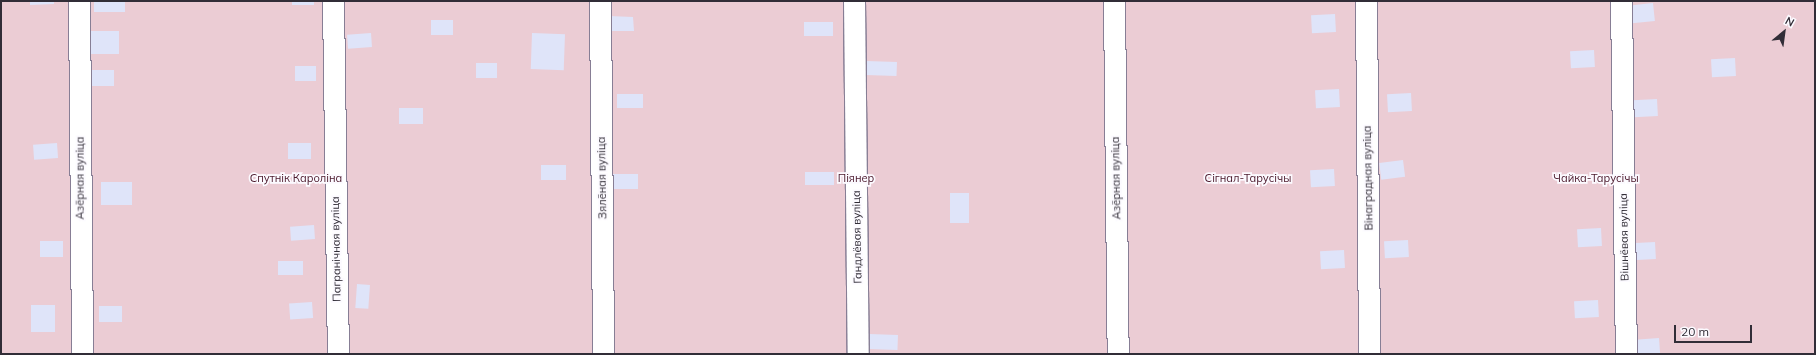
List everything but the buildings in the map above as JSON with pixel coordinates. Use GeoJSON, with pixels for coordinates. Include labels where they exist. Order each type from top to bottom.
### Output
{"type":"FeatureCollection","features":[{"type":"Feature","properties":{"kind":"street","name":"Азёрная вуліца"},"geometry":{"type":"LineString","coordinates":[[79,1],[82,354]]}},
{"type":"Feature","properties":{"kind":"street","name":"Пагранічная вуліца"},"geometry":{"type":"LineString","coordinates":[[332,1],[338,354]]}},
{"type":"Feature","properties":{"kind":"street","name":"Зялёная вуліца"},"geometry":{"type":"LineString","coordinates":[[600,1],[603,354]]}},
{"type":"Feature","properties":{"kind":"street","name":"Гандлёвая вуліца"},"geometry":{"type":"LineString","coordinates":[[854,1],[858,354]]}},
{"type":"Feature","properties":{"kind":"street","name":"Азёрная вуліца"},"geometry":{"type":"LineString","coordinates":[[1114,1],[1118,354]]}},
{"type":"Feature","properties":{"kind":"street","name":"Вінаградная вуліца"},"geometry":{"type":"LineString","coordinates":[[1366,1],[1369,354]]}},
{"type":"Feature","properties":{"kind":"street","name":"Вішнёвая вуліца"},"geometry":{"type":"LineString","coordinates":[[1621,1],[1626,354]]}},
{"type":"Feature","properties":{"kind":"green space"},"geometry":{"type":"Polygon","coordinates":[[[1,1],[1815,1],[1815,354],[1,354],[1,1]]]}},
{"type":"Feature","properties":{"kind":"park label","name":"Спутнік Кароліна"},"geometry":{"type":"Point","coordinates":[296,178]}},
{"type":"Feature","properties":{"kind":"park label","name":"Піянер"},"geometry":{"type":"Point","coordinates":[856,178]}},
{"type":"Feature","properties":{"kind":"park label","name":"Сігнал-Тарусічы"},"geometry":{"type":"Point","coordinates":[1248,178]}},
{"type":"Feature","properties":{"kind":"park label","name":"Чайка-Тарусічы"},"geometry":{"type":"Point","coordinates":[1596,178]}}]}
